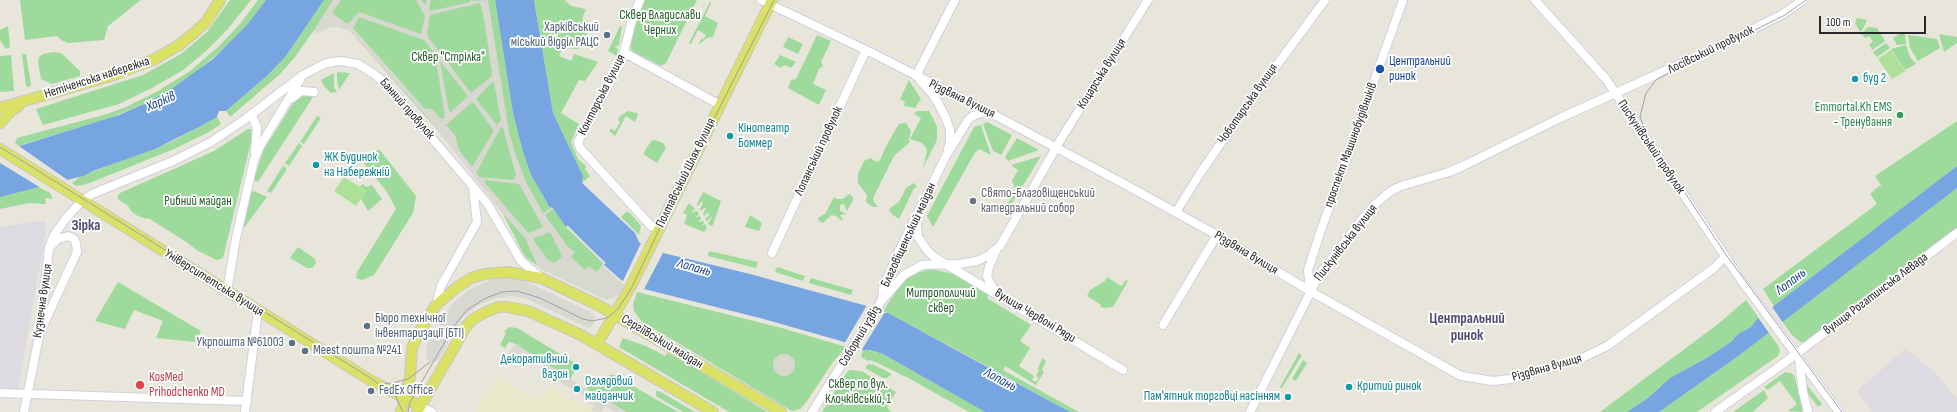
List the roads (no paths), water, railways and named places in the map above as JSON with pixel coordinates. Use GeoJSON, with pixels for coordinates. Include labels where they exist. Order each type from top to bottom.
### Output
{"type":"FeatureCollection","features":[{"type":"Feature","properties":{"kind":"main road","name":"Нетіченська набережна"},"geometry":{"type":"LineString","coordinates":[[0,108],[119,74],[153,60],[194,33],[206,22],[220,0]]}},
{"type":"Feature","properties":{"kind":"main road","name":"Полтавський Шлях вулиця"},"geometry":{"type":"LineString","coordinates":[[597,344],[630,288],[720,105],[767,2]]}},
{"type":"Feature","properties":{"kind":"main road"},"geometry":{"type":"LineString","coordinates":[[0,123],[11,111],[29,100]]}},
{"type":"Feature","properties":{"kind":"main road","name":"Університетська вулиця"},"geometry":{"type":"LineString","coordinates":[[0,148],[227,292],[370,380],[404,399],[418,409]]}},
{"type":"Feature","properties":{"kind":"main road","name":"Сергіївський майдан"},"geometry":{"type":"LineString","coordinates":[[401,412],[410,377],[412,348],[418,334],[436,305],[464,282],[484,274],[507,272],[541,278],[615,315],[781,412]]}},
{"type":"Feature","properties":{"kind":"main road"},"geometry":{"type":"LineString","coordinates":[[418,409],[467,325],[480,315],[498,307],[514,307],[528,311],[597,344],[713,412]]}},
{"type":"Feature","properties":{"kind":"street","name":"Конторська вулиця"},"geometry":{"type":"LineString","coordinates":[[640,0],[631,24],[625,53],[580,137],[579,145],[651,226],[659,229]]}},
{"type":"Feature","properties":{"kind":"street"},"geometry":{"type":"LineString","coordinates":[[946,156],[950,141],[948,123],[934,96],[916,76],[955,0]]}},
{"type":"Feature","properties":{"kind":"street","name":"Коцарська вулиця"},"geometry":{"type":"LineString","coordinates":[[1056,148],[1148,0]]}},
{"type":"Feature","properties":{"kind":"street","name":"Чоботарська вулиця"},"geometry":{"type":"LineString","coordinates":[[1176,212],[1199,175],[1245,108],[1325,0]]}},
{"type":"Feature","properties":{"kind":"street","name":"проспект Машинобудівників"},"geometry":{"type":"LineString","coordinates":[[1310,291],[1308,270],[1403,0]]}},
{"type":"Feature","properties":{"kind":"street","name":"Пискунівський провулок"},"geometry":{"type":"LineString","coordinates":[[1535,0],[1606,79],[1615,95],[1725,257],[1839,412]]}},
{"type":"Feature","properties":{"kind":"street","name":"Лосівський провулок"},"geometry":{"type":"LineString","coordinates":[[1615,95],[1783,14],[1803,0]]}},
{"type":"Feature","properties":{"kind":"street","name":"Різдвяна вулиця"},"geometry":{"type":"LineString","coordinates":[[767,2],[987,111],[1176,212],[1310,291],[1461,376],[1493,381],[1510,379],[1561,366],[1580,359],[1607,346],[1714,268],[1719,261],[1725,257]]}},
{"type":"Feature","properties":{"kind":"street","name":"Лопанський провулок"},"geometry":{"type":"LineString","coordinates":[[772,253],[866,50]]}},
{"type":"Feature","properties":{"kind":"street"},"geometry":{"type":"LineString","coordinates":[[625,53],[720,105]]}},
{"type":"Feature","properties":{"kind":"street","name":"Банний провулок"},"geometry":{"type":"LineString","coordinates":[[303,75],[320,65],[336,61],[358,64],[369,70],[392,90],[473,187],[495,215],[521,261],[541,278]]}},
{"type":"Feature","properties":{"kind":"street"},"geometry":{"type":"LineString","coordinates":[[254,160],[269,131],[303,75]]}},
{"type":"Feature","properties":{"kind":"street"},"geometry":{"type":"LineString","coordinates":[[82,200],[92,194],[198,149],[252,115],[303,75]]}},
{"type":"Feature","properties":{"kind":"street"},"geometry":{"type":"LineString","coordinates":[[288,102],[301,91],[314,92]]}},
{"type":"Feature","properties":{"kind":"street","name":"Пискунівська вулиця"},"geometry":{"type":"LineString","coordinates":[[1250,412],[1310,291],[1328,261],[1374,205],[1391,191],[1401,186],[1449,172],[1560,118],[1615,95]]}},
{"type":"Feature","properties":{"kind":"street"},"geometry":{"type":"LineString","coordinates":[[946,156],[968,120],[973,116],[987,111]]}},
{"type":"Feature","properties":{"kind":"street"},"geometry":{"type":"LineString","coordinates":[[252,115],[257,125],[265,131],[269,131]]}},
{"type":"Feature","properties":{"kind":"street"},"geometry":{"type":"LineString","coordinates":[[227,292],[254,160],[257,125]]}},
{"type":"Feature","properties":{"kind":"street","name":"Благовіщенський майдан"},"geometry":{"type":"LineString","coordinates":[[999,295],[990,284],[987,276],[990,262],[1056,148]]}},
{"type":"Feature","properties":{"kind":"street","name":"Благовіщенський майдан"},"geometry":{"type":"LineString","coordinates":[[882,300],[883,288],[916,216],[946,156]]}},
{"type":"Feature","properties":{"kind":"street"},"geometry":{"type":"LineString","coordinates":[[436,305],[441,286],[477,222],[473,187]]}},
{"type":"Feature","properties":{"kind":"street","name":"Кузнечна вулиця"},"geometry":{"type":"LineString","coordinates":[[24,412],[39,336],[49,248],[57,230],[82,200]]}},
{"type":"Feature","properties":{"kind":"street","name":"вулиця Червоні Ряди"},"geometry":{"type":"LineString","coordinates":[[916,216],[916,231],[921,243],[930,253],[1123,370]]}},
{"type":"Feature","properties":{"kind":"street","name":"вулиця Рогатинська Левада"},"geometry":{"type":"LineString","coordinates":[[1715,412],[1798,357],[1957,233]]}},
{"type":"Feature","properties":{"kind":"street"},"geometry":{"type":"LineString","coordinates":[[1163,325],[1217,235]]}},
{"type":"Feature","properties":{"kind":"street"},"geometry":{"type":"LineString","coordinates":[[39,336],[75,257],[77,247],[74,239],[65,236],[58,238],[49,248]]}},
{"type":"Feature","properties":{"kind":"street","name":"Благовіщенський майдан"},"geometry":{"type":"LineString","coordinates":[[882,300],[901,277],[909,271],[924,265],[977,260],[989,255],[1000,246]]}},
{"type":"Feature","properties":{"kind":"street","name":"Соборний узвіз"},"geometry":{"type":"LineString","coordinates":[[812,412],[882,300]]}},
{"type":"Feature","properties":{"kind":"street"},"geometry":{"type":"LineString","coordinates":[[245,412],[258,311]]}},
{"type":"Feature","properties":{"kind":"street"},"geometry":{"type":"LineString","coordinates":[[1798,357],[1802,392],[1808,412]]}},
{"type":"Feature","properties":{"kind":"street"},"geometry":{"type":"LineString","coordinates":[[0,393],[247,401]]}},
{"type":"Feature","properties":{"kind":"street","name":"Університетська вулиця"},"geometry":{"type":"LineString","coordinates":[[418,409],[432,412]]}},
{"type":"Feature","properties":{"kind":"water","name":"Харків"},"geometry":{"type":"Polygon","coordinates":[[[266,0],[324,0],[286,56],[268,75],[226,111],[219,111],[217,117],[155,149],[83,176],[0,197],[0,152],[119,115],[170,90],[213,59],[247,25],[266,0]]]}},
{"type":"Feature","properties":{"kind":"water","name":"Лопань"},"geometry":{"type":"Polygon","coordinates":[[[495,0],[534,0],[553,113],[583,176],[582,183],[635,233],[639,242],[651,250],[750,274],[888,313],[1070,412],[985,412],[883,354],[870,350],[863,350],[841,341],[760,318],[628,285],[604,265],[605,263],[568,226],[566,227],[552,207],[550,208],[531,175],[523,152],[513,113],[495,0]]]}},
{"type":"Feature","properties":{"kind":"water"},"geometry":{"type":"Polygon","coordinates":[[[1957,166],[1957,188],[1737,357],[1659,412],[1627,412],[1648,398],[1670,378],[1710,356],[1732,341],[1738,334],[1751,327],[1758,318],[1957,166]]]}},
{"type":"Feature","properties":{"kind":"tram line"},"geometry":{"type":"LineString","coordinates":[[408,412],[410,402],[454,326],[467,310],[486,298],[502,292],[517,291],[540,298],[583,319],[592,321],[607,318],[618,309],[631,289],[677,192],[774,0]]}},
{"type":"Feature","properties":{"kind":"tram line"},"geometry":{"type":"LineString","coordinates":[[1806,0],[1785,15],[1657,79],[1646,93],[1640,117],[1648,137],[1727,256],[1842,412]]}},
{"type":"Feature","properties":{"kind":"tram line"},"geometry":{"type":"LineString","coordinates":[[0,147],[372,379],[396,397],[403,412]]}},
{"type":"Feature","properties":{"kind":"tram line"},"geometry":{"type":"LineString","coordinates":[[379,384],[392,383],[408,379],[430,362]]}},
{"type":"Feature","properties":{"kind":"place","name":"Харківський міський відділ РАЦС"},"geometry":{"type":"Point","coordinates":[607,35]}},
{"type":"Feature","properties":{"kind":"place","name":"Центральний ринок"},"geometry":{"type":"Point","coordinates":[1380,69]}},
{"type":"Feature","properties":{"kind":"place","name":"буд 2"},"geometry":{"type":"Point","coordinates":[1855,79]}},
{"type":"Feature","properties":{"kind":"place","name":"Emmortal.Kh EMS - Тренування"},"geometry":{"type":"Point","coordinates":[1900,115]}},
{"type":"Feature","properties":{"kind":"place","name":"Кінотеатр Боммер"},"geometry":{"type":"Point","coordinates":[730,136]}},
{"type":"Feature","properties":{"kind":"place","name":"ЖК Будинок на Набережній"},"geometry":{"type":"Point","coordinates":[316,165]}},
{"type":"Feature","properties":{"kind":"place","name":"Свято-Благовіщенський катедральний собор"},"geometry":{"type":"Point","coordinates":[973,201]}},
{"type":"Feature","properties":{"kind":"place","name":"Бюро технічної інвентаризації (БТІ)"},"geometry":{"type":"Point","coordinates":[367,326]}},
{"type":"Feature","properties":{"kind":"place","name":"Укрпошта №61003"},"geometry":{"type":"Point","coordinates":[292,343]}},
{"type":"Feature","properties":{"kind":"place","name":"Meest пошта №241"},"geometry":{"type":"Point","coordinates":[305,351]}},
{"type":"Feature","properties":{"kind":"place","name":"Декоративний вазон"},"geometry":{"type":"Point","coordinates":[576,367]}},
{"type":"Feature","properties":{"kind":"place","name":"KosMed Prihodchenko MD"},"geometry":{"type":"Point","coordinates":[140,385]}},
{"type":"Feature","properties":{"kind":"place","name":"Критий ринок"},"geometry":{"type":"Point","coordinates":[1349,387]}},
{"type":"Feature","properties":{"kind":"place","name":"Оглядовий майданчик"},"geometry":{"type":"Point","coordinates":[577,389]}},
{"type":"Feature","properties":{"kind":"place","name":"FedEx Office"},"geometry":{"type":"Point","coordinates":[371,391]}},
{"type":"Feature","properties":{"kind":"place","name":"Пам'ятник торговці насінням"},"geometry":{"type":"Point","coordinates":[1288,397]}},
{"type":"Feature","properties":{"kind":"district","name":"Зірка"},"geometry":{"type":"Point","coordinates":[86,226]}},
{"type":"Feature","properties":{"kind":"district","name":"Центральний ринок"},"geometry":{"type":"Point","coordinates":[1467,328]}},
{"type":"Feature","properties":{"kind":"park label","name":"Сквер Владислави Черних"},"geometry":{"type":"Point","coordinates":[660,24]}},
{"type":"Feature","properties":{"kind":"park label","name":"Сквер \"Стрілка\""},"geometry":{"type":"Point","coordinates":[448,58]}},
{"type":"Feature","properties":{"kind":"park label","name":"Рибний майдан"},"geometry":{"type":"Point","coordinates":[198,202]}},
{"type":"Feature","properties":{"kind":"park label","name":"Митрополичий сквер"},"geometry":{"type":"Point","coordinates":[941,302]}},
{"type":"Feature","properties":{"kind":"park label","name":"Сквер по вул. Клочківській, 1"},"geometry":{"type":"Point","coordinates":[858,392]}}]}
